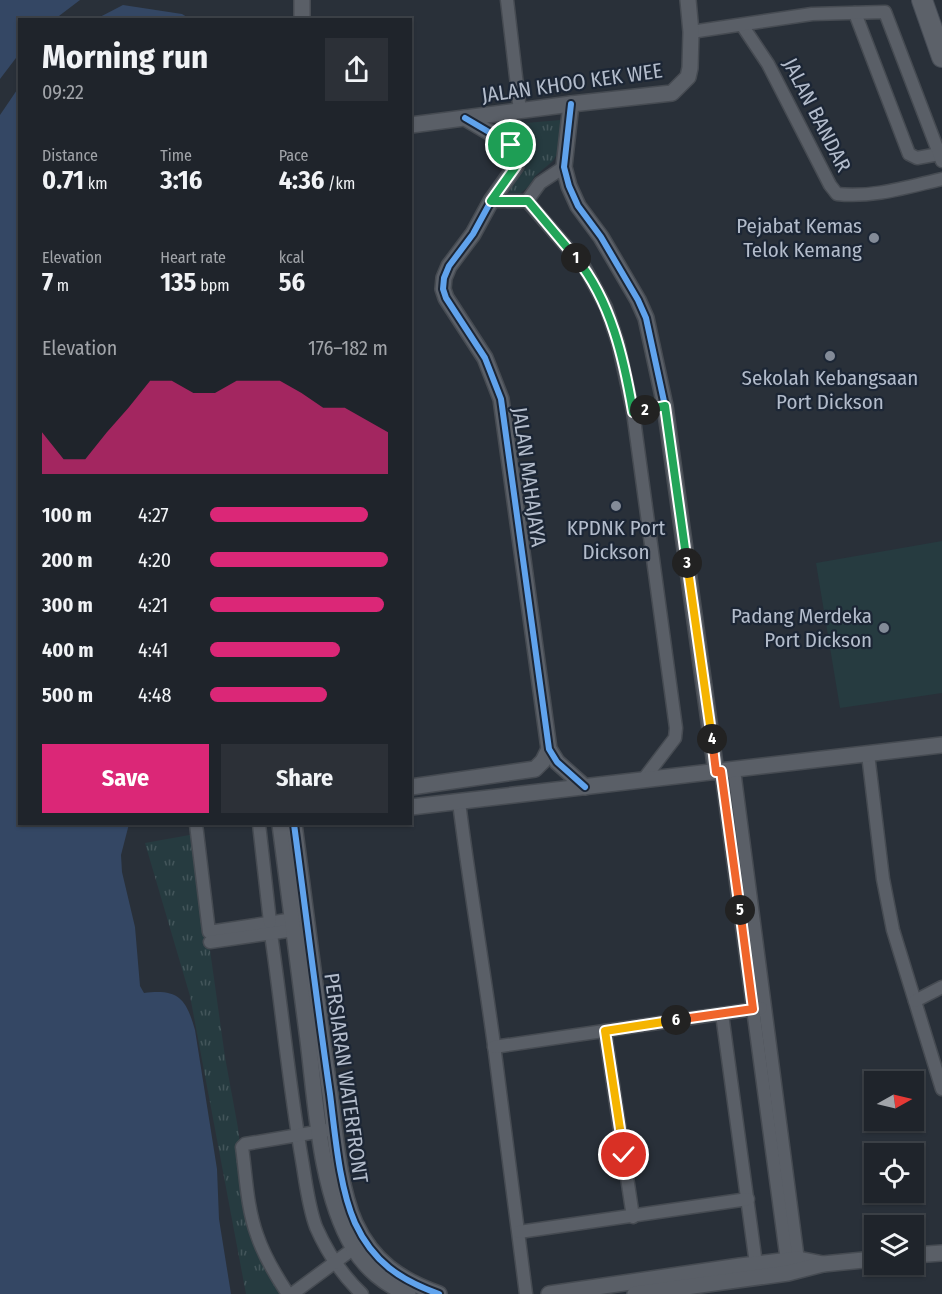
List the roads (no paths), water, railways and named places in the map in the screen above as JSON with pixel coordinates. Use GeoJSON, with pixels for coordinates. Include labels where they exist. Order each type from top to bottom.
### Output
{"type":"FeatureCollection","features":[{"type":"Feature","properties":{"kind":"main road"},"geometry":{"type":"LineString","coordinates":[[922,0],[942,57]]}},
{"type":"Feature","properties":{"kind":"street"},"geometry":{"type":"LineString","coordinates":[[507,0],[520,111]]}},
{"type":"Feature","properties":{"kind":"street","name":"JALAN KHOO KEK WEE"},"geometry":{"type":"LineString","coordinates":[[412,125],[672,93],[688,77],[690,68],[691,32],[688,0]]}},
{"type":"Feature","properties":{"kind":"street"},"geometry":{"type":"LineString","coordinates":[[691,32],[812,14],[855,12],[885,12],[940,157],[917,158],[909,153],[855,12]]}},
{"type":"Feature","properties":{"kind":"street","name":"JALAN BANDAR"},"geometry":{"type":"LineString","coordinates":[[742,25],[768,64],[830,185],[837,194],[852,196],[880,194],[942,179]]}},
{"type":"Feature","properties":{"kind":"street"},"geometry":{"type":"LineString","coordinates":[[571,104],[564,167],[569,186],[579,206],[601,237],[638,300],[646,318],[665,406],[724,771],[759,1008],[793,1266]]}},
{"type":"Feature","properties":{"kind":"street","name":"JALAN MAHAJAYA"},"geometry":{"type":"LineString","coordinates":[[465,118],[511,145],[518,152],[516,166],[491,201],[473,234],[448,266],[443,289],[446,298],[485,358],[501,399],[549,749]]}},
{"type":"Feature","properties":{"kind":"street"},"geometry":{"type":"LineString","coordinates":[[528,201],[540,183],[564,167]]}},
{"type":"Feature","properties":{"kind":"street"},"geometry":{"type":"LineString","coordinates":[[491,201],[528,201],[585,268],[606,307],[627,376],[676,728],[675,738],[643,780]]}},
{"type":"Feature","properties":{"kind":"street"},"geometry":{"type":"LineString","coordinates":[[633,412],[665,406]]}},
{"type":"Feature","properties":{"kind":"street"},"geometry":{"type":"LineString","coordinates":[[412,807],[942,745]]}},
{"type":"Feature","properties":{"kind":"street"},"geometry":{"type":"LineString","coordinates":[[412,787],[535,769],[549,749],[557,762],[585,787]]}},
{"type":"Feature","properties":{"kind":"street"},"geometry":{"type":"LineString","coordinates":[[868,754],[883,879],[891,922],[942,1089]]}},
{"type":"Feature","properties":{"kind":"street"},"geometry":{"type":"LineString","coordinates":[[459,802],[526,1294]]}},
{"type":"Feature","properties":{"kind":"street"},"geometry":{"type":"LineString","coordinates":[[196,825],[208,932],[270,928]]}},
{"type":"Feature","properties":{"kind":"street"},"geometry":{"type":"LineString","coordinates":[[259,825],[288,1067],[309,1207],[334,1261],[347,1280],[362,1294]]}},
{"type":"Feature","properties":{"kind":"street","name":"PERSIARAN WATERFRONT"},"geometry":{"type":"LineString","coordinates":[[280,825],[298,922],[327,1130],[360,1244],[369,1267],[383,1280],[408,1294]]}},
{"type":"Feature","properties":{"kind":"street","name":"PERSIARAN WATERFRONT"},"geometry":{"type":"LineString","coordinates":[[294,825],[298,922]]}},
{"type":"Feature","properties":{"kind":"street"},"geometry":{"type":"LineString","coordinates":[[210,942],[298,922]]}},
{"type":"Feature","properties":{"kind":"street"},"geometry":{"type":"LineString","coordinates":[[915,1001],[942,987]]}},
{"type":"Feature","properties":{"kind":"street"},"geometry":{"type":"LineString","coordinates":[[494,1047],[759,1008]]}},
{"type":"Feature","properties":{"kind":"street"},"geometry":{"type":"LineString","coordinates":[[722,1014],[756,1264]]}},
{"type":"Feature","properties":{"kind":"street"},"geometry":{"type":"LineString","coordinates":[[605,1031],[633,1217]]}},
{"type":"Feature","properties":{"kind":"street"},"geometry":{"type":"LineString","coordinates":[[288,1067],[318,1063]]}},
{"type":"Feature","properties":{"kind":"street"},"geometry":{"type":"LineString","coordinates":[[327,1130],[243,1145],[249,1202],[257,1235],[278,1278],[290,1294],[360,1244]]}},
{"type":"Feature","properties":{"kind":"street"},"geometry":{"type":"LineString","coordinates":[[519,1232],[748,1199]]}},
{"type":"Feature","properties":{"kind":"street","name":"PERSIARAN WATERFRONT"},"geometry":{"type":"LineString","coordinates":[[360,1244],[406,1281],[439,1294]]}},
{"type":"Feature","properties":{"kind":"street"},"geometry":{"type":"LineString","coordinates":[[924,1254],[942,1253]]}},
{"type":"Feature","properties":{"kind":"street"},"geometry":{"type":"LineString","coordinates":[[549,1294],[638,1291],[793,1266],[864,1260]]}},
{"type":"Feature","properties":{"kind":"street"},"geometry":{"type":"LineString","coordinates":[[638,1291],[756,1264],[793,1266]]}},
{"type":"Feature","properties":{"kind":"water"},"geometry":{"type":"Polygon","coordinates":[[[0,0],[80,0],[56,18],[18,18],[18,55],[0,79],[0,0]]]}},
{"type":"Feature","properties":{"kind":"water"},"geometry":{"type":"Polygon","coordinates":[[[123,5],[182,14],[188,18],[98,18],[123,5]]]}},
{"type":"Feature","properties":{"kind":"water"},"geometry":{"type":"Polygon","coordinates":[[[18,88],[18,825],[129,825],[121,855],[122,872],[135,927],[140,986],[144,993],[165,993],[179,998],[188,1010],[195,1030],[217,1169],[219,1219],[231,1294],[0,1294],[0,115],[18,88]]]}},
{"type":"Feature","properties":{"kind":"place","name":"Pejabat Kemas Telok Kemang"},"geometry":{"type":"Point","coordinates":[874,238]}},
{"type":"Feature","properties":{"kind":"place","name":"Sekolah Kebangsaan Port Dickson"},"geometry":{"type":"Point","coordinates":[830,356]}},
{"type":"Feature","properties":{"kind":"place","name":"KPDNK Port Dickson"},"geometry":{"type":"Point","coordinates":[616,506]}},
{"type":"Feature","properties":{"kind":"place","name":"Padang Merdeka Port Dickson"},"geometry":{"type":"Point","coordinates":[884,628]}}]}
